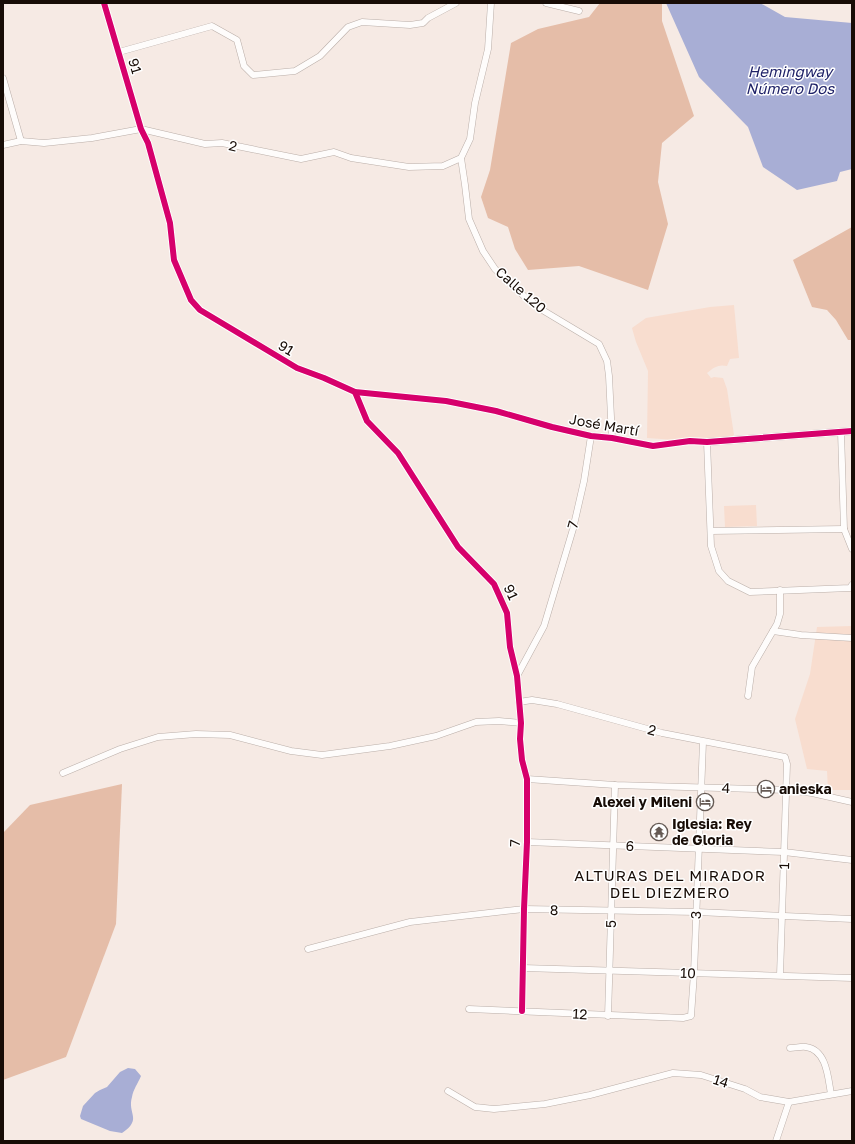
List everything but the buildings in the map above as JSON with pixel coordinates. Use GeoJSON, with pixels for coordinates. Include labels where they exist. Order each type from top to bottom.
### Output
{"type":"FeatureCollection","features":[{"type":"Feature","properties":{"kind":"street","name":"91"},"geometry":{"type":"LineString","coordinates":[[104,3],[141,129],[148,143],[170,224],[174,260],[191,300],[200,310],[297,368],[355,392],[367,421],[398,453],[458,547],[494,584],[508,613],[510,647],[517,676]]}},
{"type":"Feature","properties":{"kind":"street"},"geometry":{"type":"LineString","coordinates":[[119,52],[212,26],[237,40],[244,66],[253,75],[295,71],[320,56],[348,27],[362,22],[410,25],[423,23],[428,18],[456,3]]}},
{"type":"Feature","properties":{"kind":"street"},"geometry":{"type":"LineString","coordinates":[[460,158],[470,139],[475,103],[488,49],[491,3]]}},
{"type":"Feature","properties":{"kind":"street"},"geometry":{"type":"LineString","coordinates":[[546,3],[579,11]]}},
{"type":"Feature","properties":{"kind":"street"},"geometry":{"type":"LineString","coordinates":[[3,78],[21,141]]}},
{"type":"Feature","properties":{"kind":"street","name":"2"},"geometry":{"type":"LineString","coordinates":[[3,145],[21,141],[44,143],[92,138],[141,129],[205,144],[222,143],[301,159],[334,152],[351,158],[409,168],[443,166],[460,158]]}},
{"type":"Feature","properties":{"kind":"street","name":"Calle 120"},"geometry":{"type":"LineString","coordinates":[[460,158],[466,185],[469,219],[483,251],[495,269],[525,297],[544,311],[599,344],[607,361],[612,438]]}},
{"type":"Feature","properties":{"kind":"street","name":"José Martí"},"geometry":{"type":"LineString","coordinates":[[355,392],[446,401],[496,411],[552,427],[591,436],[612,438],[654,446],[690,441],[707,442],[852,430]]}},
{"type":"Feature","properties":{"kind":"street"},"geometry":{"type":"LineString","coordinates":[[841,432],[844,529],[852,550]]}},
{"type":"Feature","properties":{"kind":"street","name":"7"},"geometry":{"type":"LineString","coordinates":[[522,1011],[527,842],[527,779],[522,760],[520,739],[520,702],[517,676],[544,626],[574,522],[584,481],[591,436]]}},
{"type":"Feature","properties":{"kind":"street"},"geometry":{"type":"LineString","coordinates":[[707,442],[711,531],[710,546],[719,571],[728,581],[750,592],[850,588],[852,585]]}},
{"type":"Feature","properties":{"kind":"street"},"geometry":{"type":"LineString","coordinates":[[711,531],[844,529]]}},
{"type":"Feature","properties":{"kind":"street"},"geometry":{"type":"LineString","coordinates":[[748,696],[752,667],[777,624],[780,614],[780,590]]}},
{"type":"Feature","properties":{"kind":"street"},"geometry":{"type":"LineString","coordinates":[[772,631],[801,635],[852,638]]}},
{"type":"Feature","properties":{"kind":"street","name":"2"},"geometry":{"type":"LineString","coordinates":[[520,702],[532,700],[557,704],[662,733],[785,757]]}},
{"type":"Feature","properties":{"kind":"street"},"geometry":{"type":"LineString","coordinates":[[63,773],[120,748],[158,737],[196,734],[230,736],[291,751],[322,755],[390,746],[436,736],[476,722],[499,721],[521,723]]}},
{"type":"Feature","properties":{"kind":"street","name":"3"},"geometry":{"type":"LineString","coordinates":[[691,1016],[697,912],[703,742]]}},
{"type":"Feature","properties":{"kind":"street","name":"1"},"geometry":{"type":"LineString","coordinates":[[780,975],[787,764],[785,757]]}},
{"type":"Feature","properties":{"kind":"street","name":"4"},"geometry":{"type":"LineString","coordinates":[[527,779],[615,785],[786,790],[812,793],[852,802]]}},
{"type":"Feature","properties":{"kind":"street","name":"5"},"geometry":{"type":"LineString","coordinates":[[608,1016],[615,785]]}},
{"type":"Feature","properties":{"kind":"street","name":"6"},"geometry":{"type":"LineString","coordinates":[[527,842],[784,852],[852,860]]}},
{"type":"Feature","properties":{"kind":"street","name":"8"},"geometry":{"type":"LineString","coordinates":[[308,949],[410,922],[524,909],[697,912],[852,919]]}},
{"type":"Feature","properties":{"kind":"street","name":"10"},"geometry":{"type":"LineString","coordinates":[[523,968],[852,978]]}},
{"type":"Feature","properties":{"kind":"street","name":"12"},"geometry":{"type":"LineString","coordinates":[[469,1009],[608,1016],[683,1018],[691,1016]]}},
{"type":"Feature","properties":{"kind":"street"},"geometry":{"type":"LineString","coordinates":[[790,1048],[806,1046],[816,1050],[822,1056],[831,1094]]}},
{"type":"Feature","properties":{"kind":"street","name":"14"},"geometry":{"type":"LineString","coordinates":[[448,1091],[475,1107],[494,1109],[545,1104],[590,1095],[673,1073],[701,1074],[745,1089],[760,1096],[789,1102],[852,1091]]}},
{"type":"Feature","properties":{"kind":"street"},"geometry":{"type":"LineString","coordinates":[[776,1141],[789,1102]]}},
{"type":"Feature","properties":{"kind":"shaded area"},"geometry":{"type":"Polygon","coordinates":[[[600,3],[662,3],[662,21],[694,116],[662,143],[658,182],[668,224],[648,290],[579,266],[528,270],[515,249],[508,227],[488,218],[481,197],[490,170],[511,43],[538,29],[589,17],[600,3]]]}},
{"type":"Feature","properties":{"kind":"shaded area"},"geometry":{"type":"Polygon","coordinates":[[[852,227],[852,340],[848,340],[836,320],[827,310],[812,307],[793,260],[852,227]]]}},
{"type":"Feature","properties":{"kind":"shaded area"},"geometry":{"type":"Polygon","coordinates":[[[734,305],[739,358],[730,359],[727,366],[717,366],[707,373],[711,378],[723,378],[727,389],[734,435],[732,437],[690,441],[647,438],[648,371],[632,328],[646,318],[710,307],[734,305]]]}},
{"type":"Feature","properties":{"kind":"shaded area"},"geometry":{"type":"Polygon","coordinates":[[[756,505],[757,526],[725,527],[724,506],[756,505]]]}},
{"type":"Feature","properties":{"kind":"shaded area"},"geometry":{"type":"Polygon","coordinates":[[[852,626],[852,790],[828,790],[827,771],[807,769],[795,719],[810,674],[817,627],[852,626]]]}},
{"type":"Feature","properties":{"kind":"shaded area"},"geometry":{"type":"Polygon","coordinates":[[[122,784],[116,924],[66,1057],[3,1080],[3,833],[30,805],[122,784]]]}},
{"type":"Feature","properties":{"kind":"water","name":"Hemingway Número Dos"},"geometry":{"type":"Polygon","coordinates":[[[666,3],[760,3],[785,17],[852,23],[852,169],[840,172],[837,181],[797,190],[763,167],[748,127],[699,77],[666,3]]]}},
{"type":"Feature","properties":{"kind":"water"},"geometry":{"type":"Polygon","coordinates":[[[128,1068],[135,1069],[141,1076],[134,1089],[131,1103],[133,1116],[132,1124],[122,1133],[110,1131],[81,1119],[80,1116],[83,1106],[95,1093],[107,1087],[120,1072],[128,1068]]]}},
{"type":"Feature","properties":{"kind":"cycle path"},"geometry":{"type":"LineString","coordinates":[[104,3],[141,129],[148,143],[170,223],[174,260],[191,300],[200,310],[297,368],[355,392],[446,401],[496,411],[552,427],[591,436],[612,438],[653,446],[690,441],[707,442],[852,431]]}},
{"type":"Feature","properties":{"kind":"cycle path"},"geometry":{"type":"LineString","coordinates":[[355,392],[367,421],[398,453],[458,547],[494,584],[507,613],[510,647],[517,676],[521,723],[520,739],[522,760],[527,779],[527,842],[522,1011]]}},
{"type":"Feature","properties":{"kind":"place","name":"anieska"},"geometry":{"type":"Point","coordinates":[766,789]}},
{"type":"Feature","properties":{"kind":"place","name":"Alexei y Mileni"},"geometry":{"type":"Point","coordinates":[705,802]}},
{"type":"Feature","properties":{"kind":"place","name":"Iglesia: Rey de Gloria"},"geometry":{"type":"Point","coordinates":[659,832]}},
{"type":"Feature","properties":{"kind":"district","name":"ALTURAS DEL MIRADOR DEL DIEZMERO"},"geometry":{"type":"Point","coordinates":[670,884]}}]}
